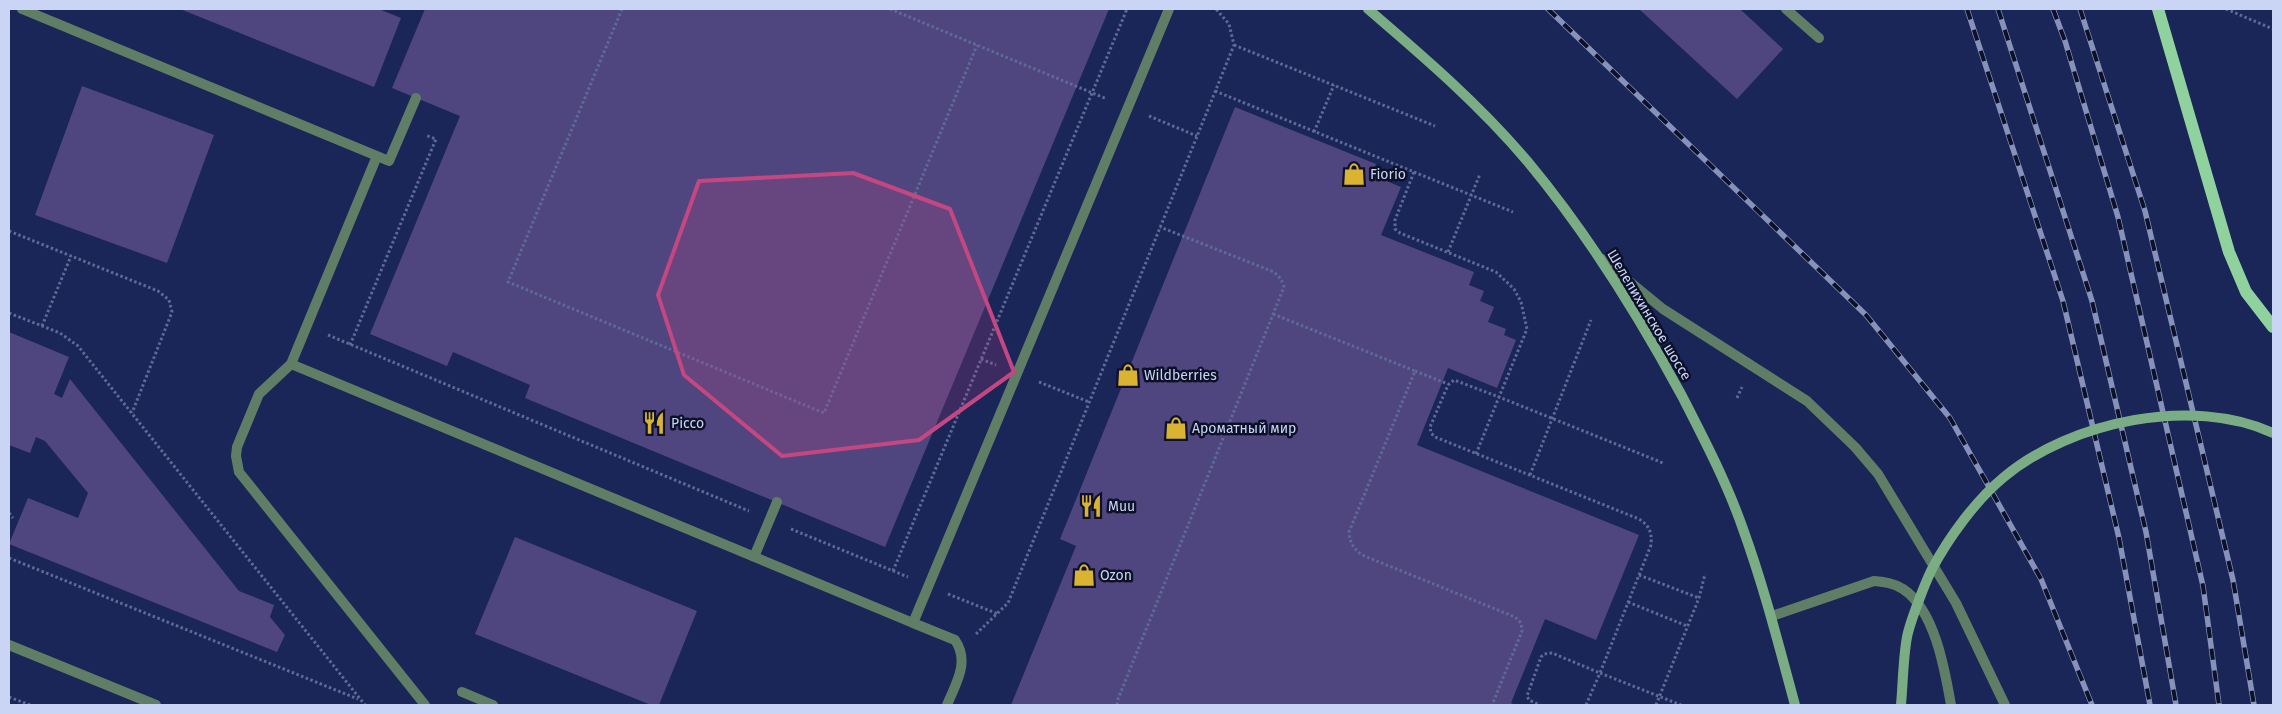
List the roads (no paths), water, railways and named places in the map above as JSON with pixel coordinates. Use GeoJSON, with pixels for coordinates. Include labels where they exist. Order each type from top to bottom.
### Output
{"type":"FeatureCollection","features":[{"type":"Feature","properties":{"kind":"main road"},"geometry":{"type":"LineString","coordinates":[[2158,9],[2229,252],[2246,292],[2273,327]]}},
{"type":"Feature","properties":{"kind":"street"},"geometry":{"type":"LineString","coordinates":[[22,9],[389,161],[416,98]]}},
{"type":"Feature","properties":{"kind":"street"},"geometry":{"type":"LineString","coordinates":[[913,623],[1169,9]]}},
{"type":"Feature","properties":{"kind":"street","name":"Шелепихинское шоссе"},"geometry":{"type":"LineString","coordinates":[[1368,9],[1432,64],[1515,148],[1611,273],[1644,327],[1704,439],[1742,527],[1772,616],[1795,705]]}},
{"type":"Feature","properties":{"kind":"street"},"geometry":{"type":"LineString","coordinates":[[1786,9],[1819,38]]}},
{"type":"Feature","properties":{"kind":"street"},"geometry":{"type":"LineString","coordinates":[[377,156],[291,364],[259,394],[237,447],[237,462],[239,472],[425,705]]}},
{"type":"Feature","properties":{"kind":"street"},"geometry":{"type":"LineString","coordinates":[[1598,256],[1663,309],[1807,402],[1855,447],[1878,474],[1956,603],[2005,705]]}},
{"type":"Feature","properties":{"kind":"street"},"geometry":{"type":"LineString","coordinates":[[291,364],[955,640],[959,646],[963,662],[947,705]]}},
{"type":"Feature","properties":{"kind":"street"},"geometry":{"type":"LineString","coordinates":[[1901,705],[1908,636],[1931,570],[1964,519],[2004,477],[2051,447],[2100,427],[2148,417],[2208,417],[2258,426],[2273,433]]}},
{"type":"Feature","properties":{"kind":"street"},"geometry":{"type":"LineString","coordinates":[[754,557],[777,502]]}},
{"type":"Feature","properties":{"kind":"street"},"geometry":{"type":"LineString","coordinates":[[1772,616],[1874,581],[1890,583],[1904,590],[1922,609],[1942,659],[1951,705]]}},
{"type":"Feature","properties":{"kind":"street"},"geometry":{"type":"LineString","coordinates":[[9,645],[156,705]]}},
{"type":"Feature","properties":{"kind":"street"},"geometry":{"type":"LineString","coordinates":[[462,692],[493,705]]}},
{"type":"Feature","properties":{"kind":"railway"},"geometry":{"type":"LineString","coordinates":[[1548,9],[1866,315],[1950,418],[2041,579],[2092,705]]}},
{"type":"Feature","properties":{"kind":"railway"},"geometry":{"type":"LineString","coordinates":[[1967,9],[2063,301],[2119,538],[2150,705]]}},
{"type":"Feature","properties":{"kind":"railway"},"geometry":{"type":"LineString","coordinates":[[1998,9],[2092,301],[2146,532],[2176,705]]}},
{"type":"Feature","properties":{"kind":"railway"},"geometry":{"type":"LineString","coordinates":[[2053,9],[2065,41],[2118,217],[2203,586],[2219,705]]}},
{"type":"Feature","properties":{"kind":"railway"},"geometry":{"type":"LineString","coordinates":[[2080,9],[2145,211],[2233,580],[2254,705]]}},
{"type":"Feature","properties":{"kind":"place","name":"Fiorio"},"geometry":{"type":"Point","coordinates":[1354,174]}},
{"type":"Feature","properties":{"kind":"place","name":"Wildberries"},"geometry":{"type":"Point","coordinates":[1128,375]}},
{"type":"Feature","properties":{"kind":"place","name":"Picco"},"geometry":{"type":"Point","coordinates":[654,423]}},
{"type":"Feature","properties":{"kind":"place","name":"Ароматный мир"},"geometry":{"type":"Point","coordinates":[1176,428]}},
{"type":"Feature","properties":{"kind":"place","name":"Muu"},"geometry":{"type":"Point","coordinates":[1091,506]}},
{"type":"Feature","properties":{"kind":"place","name":"Ozon"},"geometry":{"type":"Point","coordinates":[1084,575]}}]}
